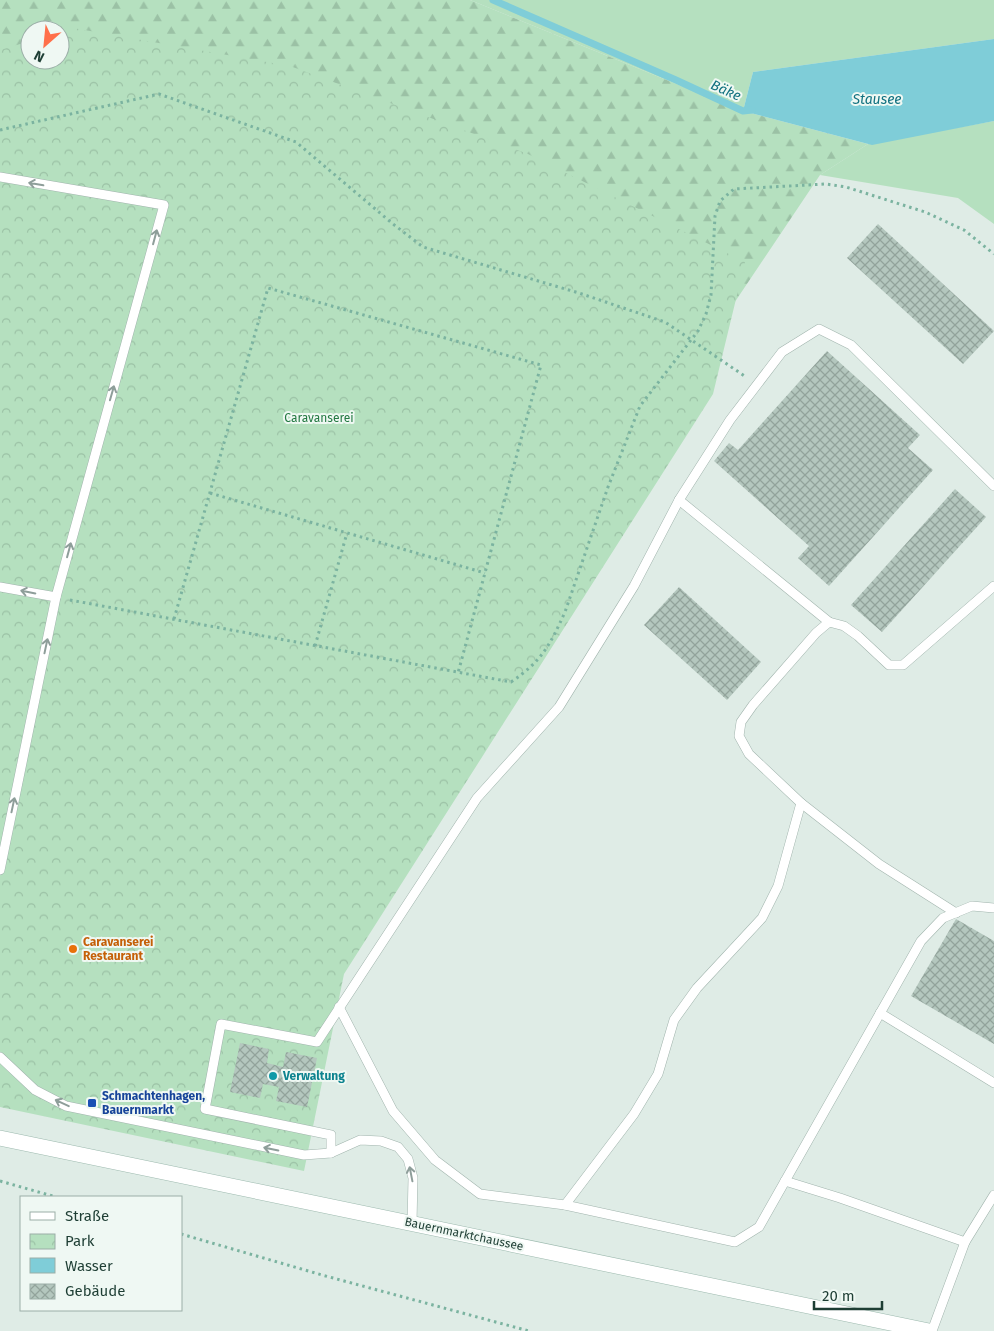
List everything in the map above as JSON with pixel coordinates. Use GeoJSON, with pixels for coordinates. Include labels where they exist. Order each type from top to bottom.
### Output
{"type":"FeatureCollection","features":[{"type":"Feature","properties":{"kind":"main road","name":"Bauernmarktchaussee"},"geometry":{"type":"LineString","coordinates":[[0,1138],[930,1331]]}},
{"type":"Feature","properties":{"kind":"lane"},"geometry":{"type":"LineString","coordinates":[[0,177],[164,205],[56,597],[0,870]]}},
{"type":"Feature","properties":{"kind":"lane"},"geometry":{"type":"LineString","coordinates":[[332,1153],[331,1135],[205,1109],[221,1024],[317,1042],[477,798],[559,707],[634,586],[679,500],[730,420],[782,352],[819,329],[851,346],[994,486]]}},
{"type":"Feature","properties":{"kind":"lane"},"geometry":{"type":"LineString","coordinates":[[679,500],[829,622],[844,626],[858,636],[889,665],[903,665],[994,586]]}},
{"type":"Feature","properties":{"kind":"lane"},"geometry":{"type":"LineString","coordinates":[[0,587],[56,597]]}},
{"type":"Feature","properties":{"kind":"lane"},"geometry":{"type":"LineString","coordinates":[[829,622],[816,633],[753,705],[741,722],[739,736],[749,754],[801,803],[879,864],[956,913]]}},
{"type":"Feature","properties":{"kind":"lane"},"geometry":{"type":"LineString","coordinates":[[565,1205],[634,1114],[658,1074],[674,1020],[697,988],[762,918],[778,886],[801,803]]}},
{"type":"Feature","properties":{"kind":"lane"},"geometry":{"type":"LineString","coordinates":[[339,1007],[393,1112],[435,1160],[480,1194],[565,1205],[735,1242],[759,1227],[921,940],[943,918],[972,906],[994,908]]}},
{"type":"Feature","properties":{"kind":"lane"},"geometry":{"type":"LineString","coordinates":[[880,1013],[994,1083]]}},
{"type":"Feature","properties":{"kind":"lane"},"geometry":{"type":"LineString","coordinates":[[0,1057],[35,1090],[66,1106],[304,1156],[332,1153],[360,1140],[380,1141],[398,1147],[408,1159],[413,1178],[412,1223]]}},
{"type":"Feature","properties":{"kind":"lane"},"geometry":{"type":"LineString","coordinates":[[785,1181],[840,1198],[965,1242]]}},
{"type":"Feature","properties":{"kind":"lane"},"geometry":{"type":"LineString","coordinates":[[930,1331],[965,1242],[994,1195]]}},
{"type":"Feature","properties":{"kind":"path"},"geometry":{"type":"LineString","coordinates":[[0,130],[159,94],[296,142],[423,247],[665,322],[757,384]]}},
{"type":"Feature","properties":{"kind":"path"},"geometry":{"type":"LineString","coordinates":[[56,597],[511,682],[526,672],[545,652],[565,612],[608,487],[640,406],[691,340],[706,314],[711,295],[715,216],[720,201],[734,190],[826,184],[846,186],[925,212],[964,230],[994,254]]}},
{"type":"Feature","properties":{"kind":"path"},"geometry":{"type":"LineString","coordinates":[[174,619],[268,288],[541,365],[458,673]]}},
{"type":"Feature","properties":{"kind":"path"},"geometry":{"type":"LineString","coordinates":[[210,493],[485,573]]}},
{"type":"Feature","properties":{"kind":"path"},"geometry":{"type":"LineString","coordinates":[[316,646],[346,533]]}},
{"type":"Feature","properties":{"kind":"path"},"geometry":{"type":"LineString","coordinates":[[0,1181],[52,1196]]}},
{"type":"Feature","properties":{"kind":"path"},"geometry":{"type":"LineString","coordinates":[[182,1234],[331,1278],[529,1331]]}},
{"type":"Feature","properties":{"kind":"green space"},"geometry":{"type":"Polygon","coordinates":[[[0,0],[470,0],[743,111],[868,144],[820,175],[698,357],[0,112],[0,0]]]}},
{"type":"Feature","properties":{"kind":"green space"},"geometry":{"type":"Polygon","coordinates":[[[470,0],[994,0],[994,39],[753,72],[743,111],[470,0]]]}},
{"type":"Feature","properties":{"kind":"green space","name":"Caravanserei"},"geometry":{"type":"Polygon","coordinates":[[[70,29],[290,66],[528,154],[745,262],[713,394],[344,974],[304,1171],[0,1107],[0,50],[20,44],[20,70],[70,70],[70,29]]]}},
{"type":"Feature","properties":{"kind":"green space"},"geometry":{"type":"Polygon","coordinates":[[[994,121],[994,224],[958,198],[820,175],[868,144],[994,121]]]}},
{"type":"Feature","properties":{"kind":"water","name":"Stausee"},"geometry":{"type":"Polygon","coordinates":[[[994,39],[994,121],[872,145],[743,111],[753,72],[994,39]]]}},
{"type":"Feature","properties":{"kind":"building"},"geometry":{"type":"Polygon","coordinates":[[[878,224],[994,331],[963,364],[847,258],[878,224]]]}},
{"type":"Feature","properties":{"kind":"building"},"geometry":{"type":"Polygon","coordinates":[[[827,351],[920,435],[908,448],[933,470],[829,586],[798,558],[809,546],[714,461],[729,443],[738,450],[827,351]]]}},
{"type":"Feature","properties":{"kind":"building"},"geometry":{"type":"Polygon","coordinates":[[[955,489],[986,517],[882,632],[851,605],[955,489]]]}},
{"type":"Feature","properties":{"kind":"building"},"geometry":{"type":"Polygon","coordinates":[[[679,587],[761,662],[727,700],[644,625],[679,587]]]}},
{"type":"Feature","properties":{"kind":"building"},"geometry":{"type":"Polygon","coordinates":[[[956,919],[994,941],[994,1044],[911,996],[956,919]]]}},
{"type":"Feature","properties":{"kind":"building","name":"Verwaltung"},"geometry":{"type":"Polygon","coordinates":[[[240,1043],[269,1049],[267,1063],[283,1067],[286,1052],[317,1058],[307,1107],[276,1101],[279,1087],[263,1084],[260,1098],[230,1092],[240,1043]]]}},
{"type":"Feature","properties":{"kind":"waterway","name":"Bäke"},"geometry":{"type":"LineString","coordinates":[[493,0],[743,111],[752,110]]}},
{"type":"Feature","properties":{"kind":"place","name":"Caravanserei Restaurant"},"geometry":{"type":"Point","coordinates":[73,949]}},
{"type":"Feature","properties":{"kind":"place","name":"Verwaltung"},"geometry":{"type":"Point","coordinates":[273,1076]}},
{"type":"Feature","properties":{"kind":"place","name":"Schmachtenhagen, Bauernmarkt"},"geometry":{"type":"Point","coordinates":[92,1103]}}]}
